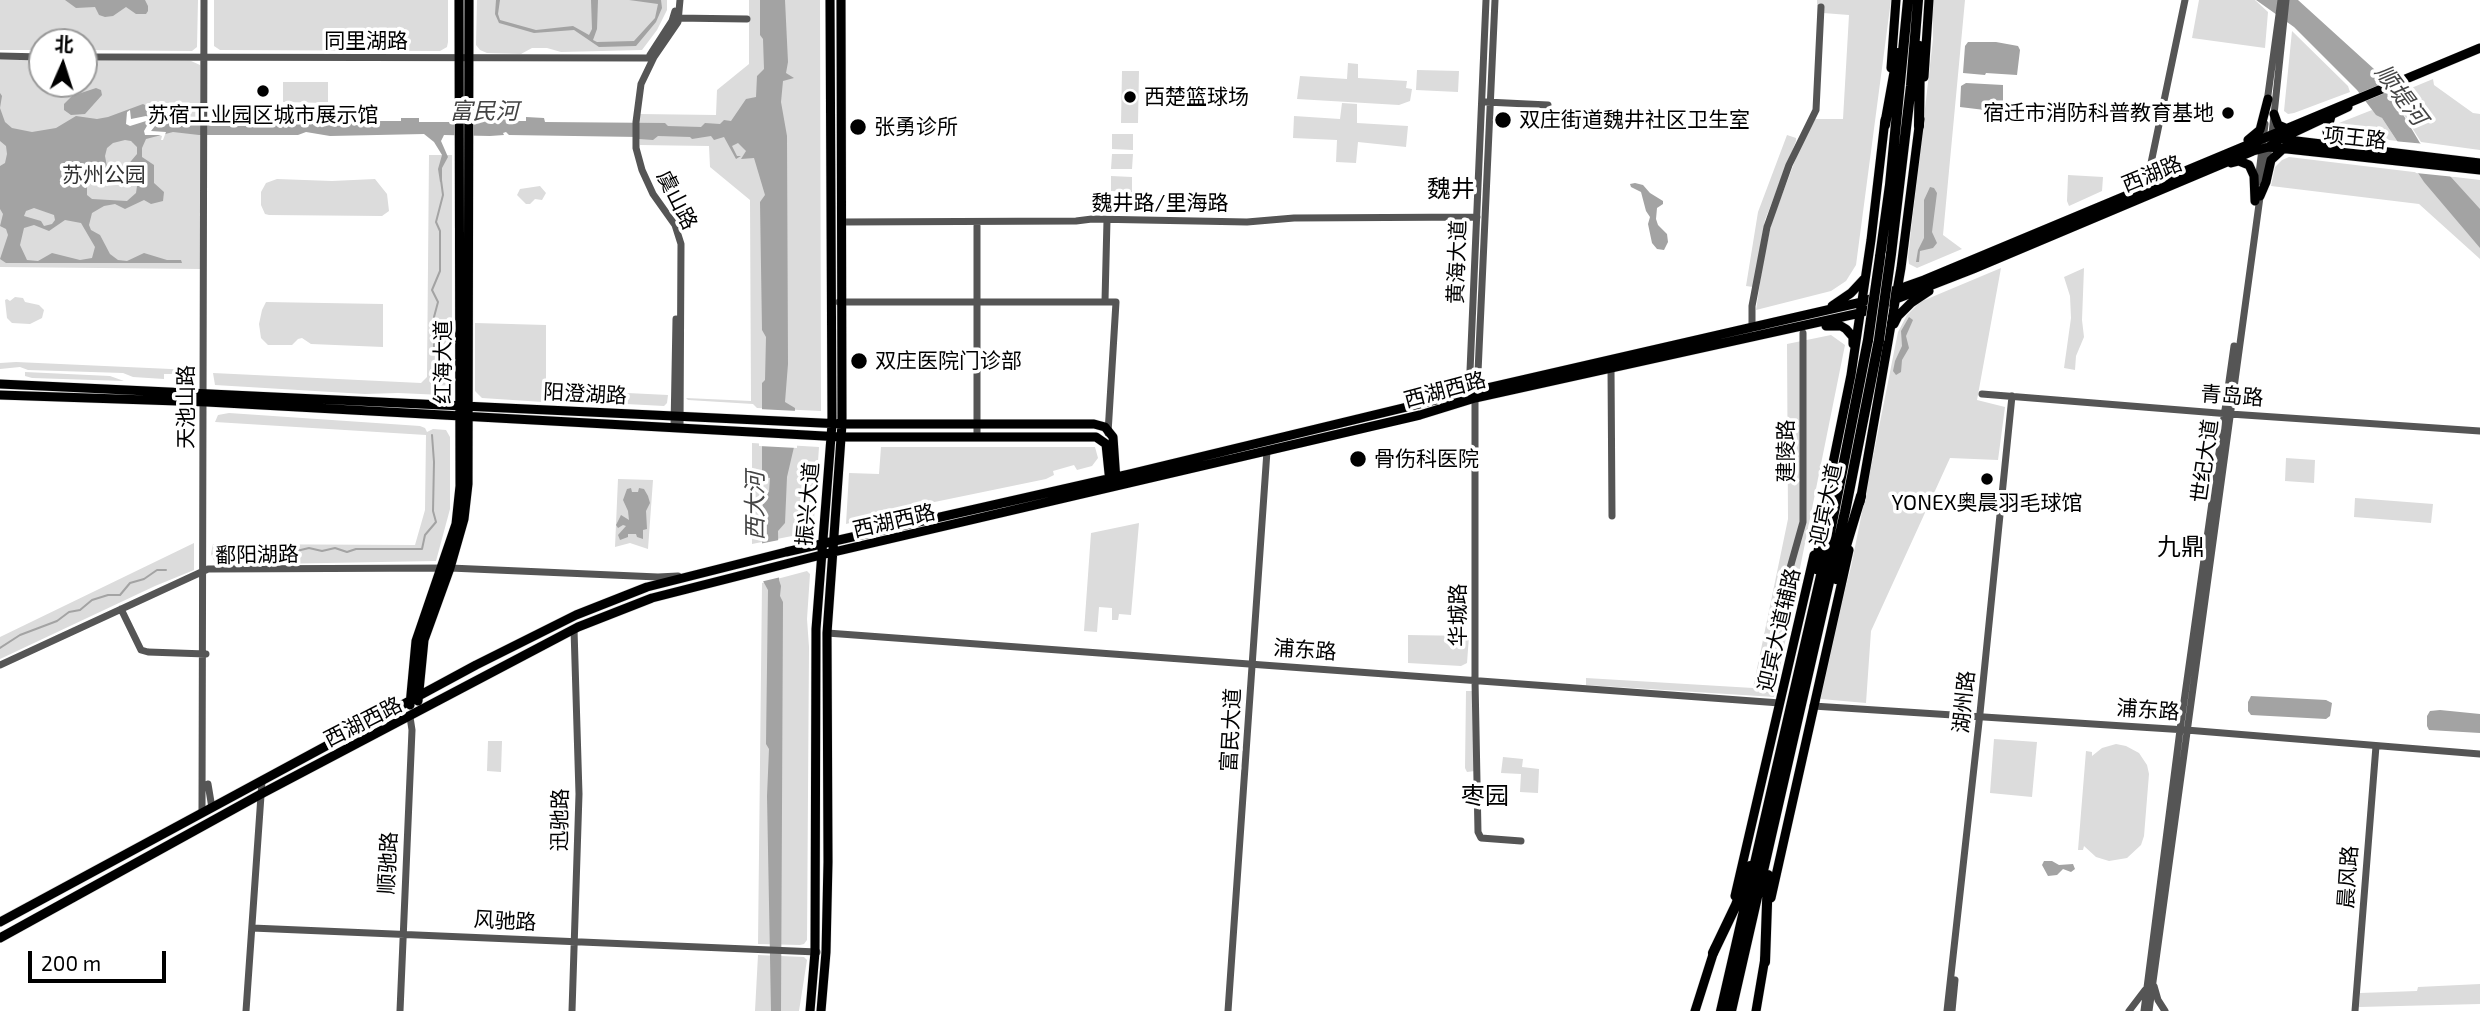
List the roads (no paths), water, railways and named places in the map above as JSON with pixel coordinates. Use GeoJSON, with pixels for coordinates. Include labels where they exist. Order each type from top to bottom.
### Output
{"type":"FeatureCollection","features":[{"type":"Feature","properties":{"kind":"highway"},"geometry":{"type":"LineString","coordinates":[[1885,125],[1906,0]]}},
{"type":"Feature","properties":{"kind":"highway","name":"迎宾大道"},"geometry":{"type":"LineString","coordinates":[[1731,1011],[1780,761],[1849,442],[1879,341],[1880,257],[1890,185],[1906,0]]}},
{"type":"Feature","properties":{"kind":"highway"},"geometry":{"type":"LineString","coordinates":[[1919,126],[1920,0]]}},
{"type":"Feature","properties":{"kind":"highway","name":"迎宾大道"},"geometry":{"type":"LineString","coordinates":[[1721,1011],[1738,965],[1772,836],[1850,488],[1879,341],[1920,0]]}},
{"type":"Feature","properties":{"kind":"highway"},"geometry":{"type":"LineString","coordinates":[[1817,636],[1861,496]]}},
{"type":"Feature","properties":{"kind":"highway"},"geometry":{"type":"LineString","coordinates":[[1804,652],[1804,631],[1814,587],[1826,500]]}},
{"type":"Feature","properties":{"kind":"highway"},"geometry":{"type":"LineString","coordinates":[[1713,953],[1747,876],[1768,793],[1780,761]]}},
{"type":"Feature","properties":{"kind":"highway"},"geometry":{"type":"LineString","coordinates":[[1765,962],[1766,906],[1772,836]]}},
{"type":"Feature","properties":{"kind":"main road","name":"红海大道"},"geometry":{"type":"LineString","coordinates":[[460,0],[465,58]]}},
{"type":"Feature","properties":{"kind":"main road","name":"红海大道"},"geometry":{"type":"LineString","coordinates":[[414,715],[414,698],[424,640],[458,513],[464,417],[464,117],[469,0]]}},
{"type":"Feature","properties":{"kind":"main road","name":"振兴大道"},"geometry":{"type":"LineString","coordinates":[[821,1011],[826,952],[827,633],[833,553],[836,436],[832,424],[830,0]]}},
{"type":"Feature","properties":{"kind":"main road","name":"振兴大道"},"geometry":{"type":"LineString","coordinates":[[810,1011],[815,952],[816,642],[821,544],[836,436],[842,424],[841,0]]}},
{"type":"Feature","properties":{"kind":"main road","name":"迎宾大道辅路"},"geometry":{"type":"LineString","coordinates":[[1695,1011],[1742,869],[1826,500],[1870,248],[1896,0]]}},
{"type":"Feature","properties":{"kind":"main road"},"geometry":{"type":"LineString","coordinates":[[1756,1011],[1765,962],[1767,922],[1773,887],[1861,496],[1879,341],[1897,294],[1919,126],[1930,0]]}},
{"type":"Feature","properties":{"kind":"main road"},"geometry":{"type":"LineString","coordinates":[[2359,100],[2480,48]]}},
{"type":"Feature","properties":{"kind":"main road"},"geometry":{"type":"LineString","coordinates":[[2206,166],[2257,134],[2263,124],[2268,99]]}},
{"type":"Feature","properties":{"kind":"main road","name":"西湖路"},"geometry":{"type":"LineString","coordinates":[[1860,313],[1974,258],[2146,187],[2271,142],[2331,116],[2359,100]]}},
{"type":"Feature","properties":{"kind":"main road","name":"西湖路"},"geometry":{"type":"LineString","coordinates":[[2271,142],[2285,128],[2359,100]]}},
{"type":"Feature","properties":{"kind":"main road"},"geometry":{"type":"LineString","coordinates":[[2274,114],[2278,125],[2285,128]]}},
{"type":"Feature","properties":{"kind":"main road"},"geometry":{"type":"LineString","coordinates":[[2331,116],[2328,131],[2329,142],[2333,146]]}},
{"type":"Feature","properties":{"kind":"main road"},"geometry":{"type":"LineString","coordinates":[[2258,198],[2266,182],[2271,160],[2271,142]]}},
{"type":"Feature","properties":{"kind":"main road","name":"项王路"},"geometry":{"type":"LineString","coordinates":[[2271,142],[2333,146],[2405,158]]}},
{"type":"Feature","properties":{"kind":"main road","name":"项王路"},"geometry":{"type":"LineString","coordinates":[[2271,142],[2444,162],[2480,163]]}},
{"type":"Feature","properties":{"kind":"main road"},"geometry":{"type":"LineString","coordinates":[[2206,166],[2239,161],[2248,165],[2254,176],[2258,198]]}},
{"type":"Feature","properties":{"kind":"main road","name":"项王路"},"geometry":{"type":"LineString","coordinates":[[2444,162],[2480,170]]}},
{"type":"Feature","properties":{"kind":"main road","name":"西湖路"},"geometry":{"type":"LineString","coordinates":[[1862,302],[1897,294],[1973,269],[2206,166]]}},
{"type":"Feature","properties":{"kind":"main road"},"geometry":{"type":"LineString","coordinates":[[1905,240],[1905,270],[1909,275],[1918,278],[1928,277],[1974,258]]}},
{"type":"Feature","properties":{"kind":"main road"},"geometry":{"type":"LineString","coordinates":[[1776,321],[1832,306],[1851,293],[1864,279],[1870,248]]}},
{"type":"Feature","properties":{"kind":"main road"},"geometry":{"type":"LineString","coordinates":[[1879,341],[1898,316],[1924,293],[1973,269]]}},
{"type":"Feature","properties":{"kind":"main road","name":"西湖西路"},"geometry":{"type":"LineString","coordinates":[[0,938],[261,794],[574,629],[652,598],[1113,482],[1752,326],[1862,302]]}},
{"type":"Feature","properties":{"kind":"main road","name":"西湖西路"},"geometry":{"type":"LineString","coordinates":[[0,922],[414,698],[576,615],[647,587],[821,544],[1267,451],[1420,415],[1473,396],[1860,313]]}},
{"type":"Feature","properties":{"kind":"main road"},"geometry":{"type":"LineString","coordinates":[[1756,337],[1841,326],[1850,333],[1854,350]]}},
{"type":"Feature","properties":{"kind":"main road","name":"阳澄湖路"},"geometry":{"type":"LineString","coordinates":[[0,384],[464,417],[750,432],[836,436],[1096,437],[1105,441],[1108,450]]}},
{"type":"Feature","properties":{"kind":"main road","name":"阳澄湖路"},"geometry":{"type":"LineString","coordinates":[[0,395],[205,397],[464,406],[832,424],[1094,424],[1108,430]]}},
{"type":"Feature","properties":{"kind":"main road"},"geometry":{"type":"LineString","coordinates":[[1108,430],[1114,442],[1113,482]]}},
{"type":"Feature","properties":{"kind":"main road"},"geometry":{"type":"LineString","coordinates":[[1108,450],[1113,482]]}},
{"type":"Feature","properties":{"kind":"street"},"geometry":{"type":"LineString","coordinates":[[206,0],[206,58]]}},
{"type":"Feature","properties":{"kind":"street","name":"虞山路"},"geometry":{"type":"LineString","coordinates":[[634,122],[644,77],[673,30],[678,0]]}},
{"type":"Feature","properties":{"kind":"street","name":"黄海大道"},"geometry":{"type":"LineString","coordinates":[[1473,396],[1486,0]]}},
{"type":"Feature","properties":{"kind":"street","name":"黄海大道"},"geometry":{"type":"LineString","coordinates":[[1473,396],[1495,0]]}},
{"type":"Feature","properties":{"kind":"street"},"geometry":{"type":"LineString","coordinates":[[2146,187],[2185,0]]}},
{"type":"Feature","properties":{"kind":"street","name":"世纪大道"},"geometry":{"type":"LineString","coordinates":[[2146,1011],[2258,198],[2271,142],[2283,0]]}},
{"type":"Feature","properties":{"kind":"street"},"geometry":{"type":"LineString","coordinates":[[1752,326],[1752,306],[1767,227],[1789,164],[1816,110],[1821,7]]}},
{"type":"Feature","properties":{"kind":"street"},"geometry":{"type":"LineString","coordinates":[[676,18],[747,19]]}},
{"type":"Feature","properties":{"kind":"street","name":"虞山路"},"geometry":{"type":"LineString","coordinates":[[676,18],[648,58],[636,91],[634,122],[635,149],[642,170],[653,194],[675,225],[681,244],[677,428]]}},
{"type":"Feature","properties":{"kind":"street","name":"世纪大道"},"geometry":{"type":"LineString","coordinates":[[2271,142],[2268,99],[2281,21]]}},
{"type":"Feature","properties":{"kind":"street"},"geometry":{"type":"LineString","coordinates":[[0,56],[28,57]]}},
{"type":"Feature","properties":{"kind":"street","name":"同里湖路"},"geometry":{"type":"LineString","coordinates":[[98,57],[648,58]]}},
{"type":"Feature","properties":{"kind":"street","name":"天池山路"},"geometry":{"type":"LineString","coordinates":[[202,813],[205,654],[206,58]]}},
{"type":"Feature","properties":{"kind":"street"},"geometry":{"type":"LineString","coordinates":[[1482,102],[1548,105]]}},
{"type":"Feature","properties":{"kind":"street","name":"魏井路/里海路"},"geometry":{"type":"LineString","coordinates":[[842,222],[1247,222],[1288,218],[1477,217]]}},
{"type":"Feature","properties":{"kind":"street"},"geometry":{"type":"LineString","coordinates":[[1105,302],[1107,220]]}},
{"type":"Feature","properties":{"kind":"street"},"geometry":{"type":"LineString","coordinates":[[977,226],[977,437]]}},
{"type":"Feature","properties":{"kind":"street"},"geometry":{"type":"LineString","coordinates":[[831,302],[1116,302],[1108,450]]}},
{"type":"Feature","properties":{"kind":"street","name":"建陵路"},"geometry":{"type":"LineString","coordinates":[[1790,568],[1803,522],[1803,330]]}},
{"type":"Feature","properties":{"kind":"street"},"geometry":{"type":"LineString","coordinates":[[1611,368],[1612,516]]}},
{"type":"Feature","properties":{"kind":"street","name":"青岛路"},"geometry":{"type":"LineString","coordinates":[[1982,394],[2480,431]]}},
{"type":"Feature","properties":{"kind":"street","name":"华城路"},"geometry":{"type":"LineString","coordinates":[[1473,396],[1478,831],[1481,838],[1521,841]]}},
{"type":"Feature","properties":{"kind":"street","name":"湖州路"},"geometry":{"type":"LineString","coordinates":[[1950,1011],[1982,717],[2012,396]]}},
{"type":"Feature","properties":{"kind":"street","name":"富民大道"},"geometry":{"type":"LineString","coordinates":[[1227,1011],[1267,451]]}},
{"type":"Feature","properties":{"kind":"street","name":"鄱阳湖路"},"geometry":{"type":"LineString","coordinates":[[0,667],[205,572],[444,569],[686,576]]}},
{"type":"Feature","properties":{"kind":"street"},"geometry":{"type":"LineString","coordinates":[[122,610],[141,650],[205,654]]}},
{"type":"Feature","properties":{"kind":"street","name":"迅驰路"},"geometry":{"type":"LineString","coordinates":[[572,1011],[579,794],[574,629]]}},
{"type":"Feature","properties":{"kind":"street","name":"浦东路"},"geometry":{"type":"LineString","coordinates":[[827,633],[1780,703]]}},
{"type":"Feature","properties":{"kind":"street","name":"天池山路"},"geometry":{"type":"LineString","coordinates":[[205,654],[208,793],[212,808]]}},
{"type":"Feature","properties":{"kind":"street","name":"浦东路"},"geometry":{"type":"LineString","coordinates":[[1813,706],[2183,730],[2480,754]]}},
{"type":"Feature","properties":{"kind":"street","name":"顺驰路"},"geometry":{"type":"LineString","coordinates":[[400,1011],[414,715]]}},
{"type":"Feature","properties":{"kind":"street","name":"晨风路"},"geometry":{"type":"LineString","coordinates":[[2355,1011],[2376,746]]}},
{"type":"Feature","properties":{"kind":"street"},"geometry":{"type":"LineString","coordinates":[[246,1011],[262,781]]}},
{"type":"Feature","properties":{"kind":"street","name":"风驰路"},"geometry":{"type":"LineString","coordinates":[[252,928],[826,952]]}},
{"type":"Feature","properties":{"kind":"street"},"geometry":{"type":"LineString","coordinates":[[2129,1011],[2150,983]]}},
{"type":"Feature","properties":{"kind":"street"},"geometry":{"type":"LineString","coordinates":[[2150,983],[2165,1011]]}},
{"type":"Feature","properties":{"kind":"waterway"},"geometry":{"type":"LineString","coordinates":[[432,384],[437,359],[434,317],[438,302],[432,290],[440,271],[440,231],[436,222],[443,195],[441,180]]}},
{"type":"Feature","properties":{"kind":"waterway"},"geometry":{"type":"LineString","coordinates":[[215,554],[228,549],[288,553],[309,548],[322,551],[335,548],[347,552],[356,549],[422,549],[425,535],[436,522],[433,511],[432,435]]}},
{"type":"Feature","properties":{"kind":"waterway"},"geometry":{"type":"LineString","coordinates":[[0,648],[20,635],[57,621],[69,612],[80,610],[92,600],[108,595],[120,595],[130,583],[144,579],[157,570],[166,570]]}},
{"type":"Feature","properties":{"kind":"place","name":"苏宿工业园区城市展示馆"},"geometry":{"type":"Point","coordinates":[263,91]}},
{"type":"Feature","properties":{"kind":"place","name":"西楚篮球场"},"geometry":{"type":"Point","coordinates":[1130,97]}},
{"type":"Feature","properties":{"kind":"place","name":"宿迁市消防科普教育基地"},"geometry":{"type":"Point","coordinates":[2228,113]}},
{"type":"Feature","properties":{"kind":"place","name":"双庄街道魏井社区卫生室"},"geometry":{"type":"Point","coordinates":[1503,120]}},
{"type":"Feature","properties":{"kind":"place","name":"张勇诊所"},"geometry":{"type":"Point","coordinates":[858,127]}},
{"type":"Feature","properties":{"kind":"place","name":"双庄医院门诊部"},"geometry":{"type":"Point","coordinates":[859,361]}},
{"type":"Feature","properties":{"kind":"place","name":"骨伤科医院"},"geometry":{"type":"Point","coordinates":[1358,459]}},
{"type":"Feature","properties":{"kind":"place","name":"YONEX奥晨羽毛球馆"},"geometry":{"type":"Point","coordinates":[1987,479]}},
{"type":"Feature","properties":{"kind":"district","name":"魏井"},"geometry":{"type":"Point","coordinates":[1451,189]}},
{"type":"Feature","properties":{"kind":"district","name":"九鼎"},"geometry":{"type":"Point","coordinates":[2181,547]}},
{"type":"Feature","properties":{"kind":"district","name":"枣园"},"geometry":{"type":"Point","coordinates":[1485,796]}},
{"type":"Feature","properties":{"kind":"water label","name":"顺堤河"},"geometry":{"type":"Point","coordinates":[2401,95]}},
{"type":"Feature","properties":{"kind":"water label","name":"富民河"},"geometry":{"type":"Point","coordinates":[484,111]}},
{"type":"Feature","properties":{"kind":"water label","name":"西大河"},"geometry":{"type":"Point","coordinates":[755,506]}},
{"type":"Feature","properties":{"kind":"park label","name":"苏州公园"},"geometry":{"type":"Point","coordinates":[104,175]}}]}
